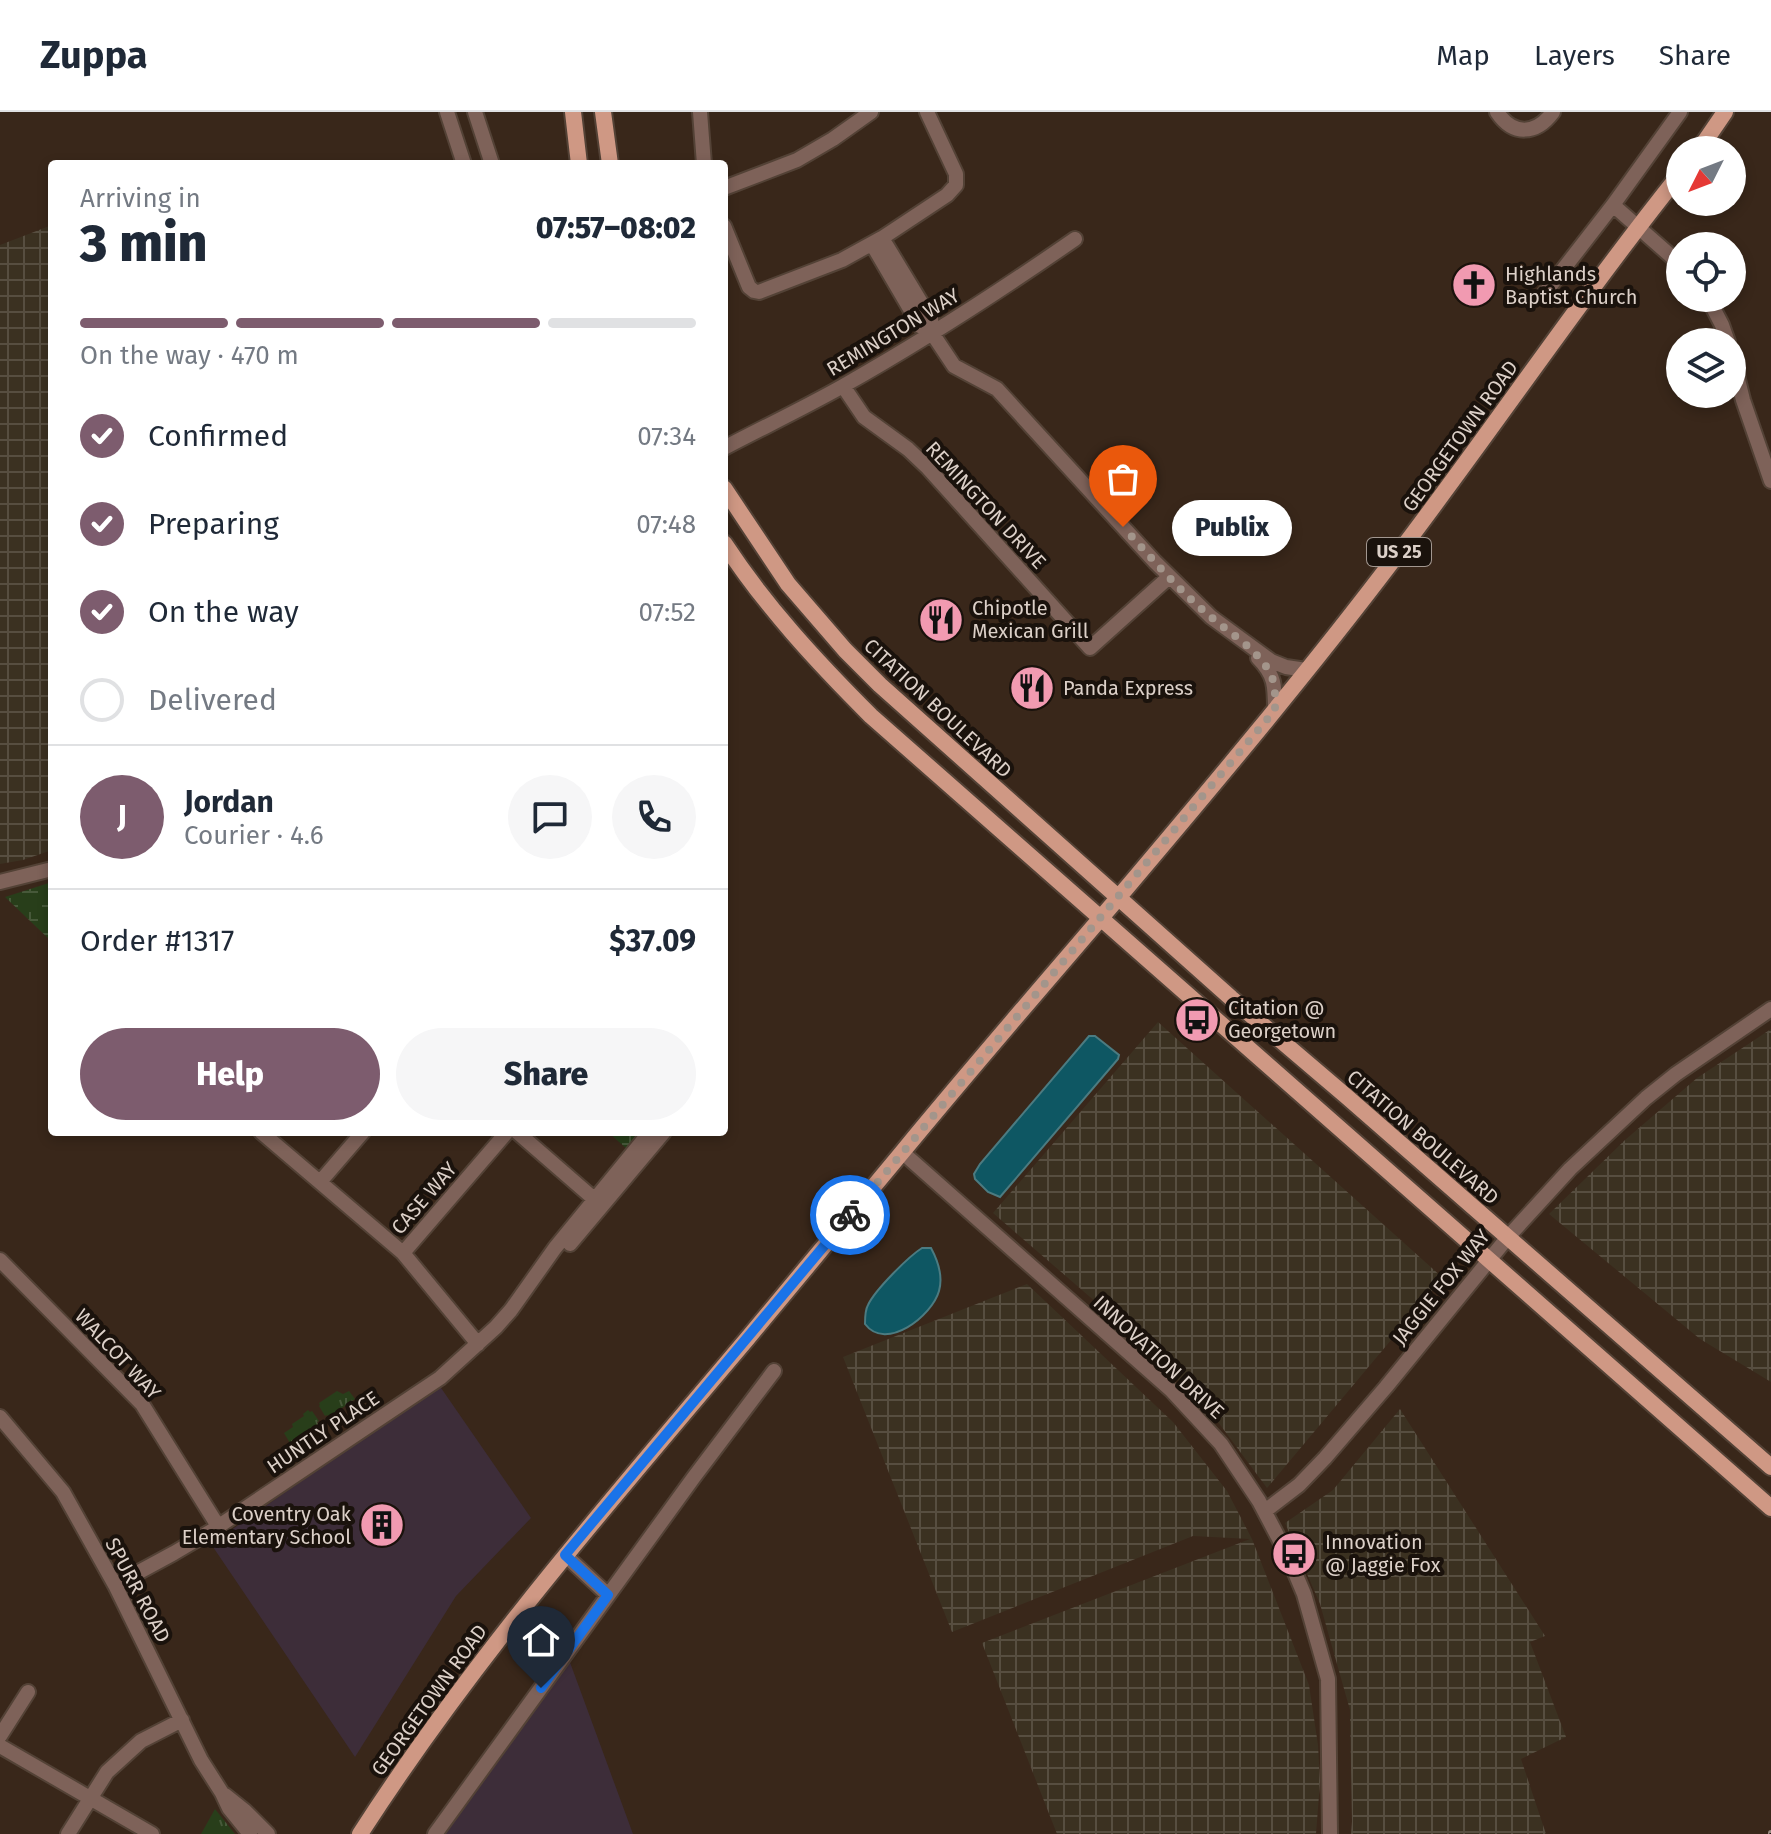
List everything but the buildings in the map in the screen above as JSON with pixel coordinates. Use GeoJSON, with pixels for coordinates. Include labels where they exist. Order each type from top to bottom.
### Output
{"type":"FeatureCollection","features":[{"type":"Feature","properties":{"kind":"main road"},"geometry":{"type":"LineString","coordinates":[[573,112],[579,160]]}},
{"type":"Feature","properties":{"kind":"main road"},"geometry":{"type":"LineString","coordinates":[[603,112],[609,160]]}},
{"type":"Feature","properties":{"kind":"main road"},"geometry":{"type":"LineString","coordinates":[[1709,136],[1725,112]]}},
{"type":"Feature","properties":{"kind":"main road","name":"GEORGETOWN ROAD"},"geometry":{"type":"LineString","coordinates":[[360,1834],[441,1714],[565,1555],[1275,710],[1395,558],[1666,191]]}},
{"type":"Feature","properties":{"kind":"main road","name":"CITATION BOULEVARD"},"geometry":{"type":"LineString","coordinates":[[728,494],[788,584],[880,685],[1231,998],[1771,1467]]}},
{"type":"Feature","properties":{"kind":"main road"},"geometry":{"type":"LineString","coordinates":[[728,549],[780,620],[853,698],[1771,1508]]}},
{"type":"Feature","properties":{"kind":"street"},"geometry":{"type":"LineString","coordinates":[[447,112],[463,160]]}},
{"type":"Feature","properties":{"kind":"street"},"geometry":{"type":"LineString","coordinates":[[475,112],[491,160]]}},
{"type":"Feature","properties":{"kind":"street"},"geometry":{"type":"LineString","coordinates":[[700,112],[704,160]]}},
{"type":"Feature","properties":{"kind":"street"},"geometry":{"type":"LineString","coordinates":[[728,186],[805,156],[871,112]]}},
{"type":"Feature","properties":{"kind":"street"},"geometry":{"type":"LineString","coordinates":[[728,236],[749,287],[759,292],[833,264],[877,241],[947,195],[956,185],[956,174],[927,112]]}},
{"type":"Feature","properties":{"kind":"street"},"geometry":{"type":"LineString","coordinates":[[1497,112],[1511,127],[1523,130],[1539,126],[1553,112]]}},
{"type":"Feature","properties":{"kind":"street"},"geometry":{"type":"LineString","coordinates":[[1544,294],[1680,112]]}},
{"type":"Feature","properties":{"kind":"street"},"geometry":{"type":"LineString","coordinates":[[1613,205],[1666,251]]}},
{"type":"Feature","properties":{"kind":"street","name":"REMINGTON WAY"},"geometry":{"type":"LineString","coordinates":[[728,446],[843,386],[932,333],[1075,239]]}},
{"type":"Feature","properties":{"kind":"street"},"geometry":{"type":"LineString","coordinates":[[877,241],[931,319],[932,333],[954,366],[997,389],[1169,577],[1211,617],[1271,661],[1306,670]]}},
{"type":"Feature","properties":{"kind":"street","name":"REMINGTON DRIVE"},"geometry":{"type":"LineString","coordinates":[[843,386],[864,417],[928,468],[1090,648],[1169,577]]}},
{"type":"Feature","properties":{"kind":"street"},"geometry":{"type":"LineString","coordinates":[[1746,407],[1771,481]]}},
{"type":"Feature","properties":{"kind":"street"},"geometry":{"type":"LineString","coordinates":[[1244,643],[1273,677],[1275,710]]}},
{"type":"Feature","properties":{"kind":"street"},"geometry":{"type":"LineString","coordinates":[[0,882],[48,870]]}},
{"type":"Feature","properties":{"kind":"street","name":"JAGGIE FOX WAY"},"geometry":{"type":"LineString","coordinates":[[1265,1511],[1299,1485],[1325,1458],[1508,1237],[1570,1169],[1676,1074],[1771,1009]]}},
{"type":"Feature","properties":{"kind":"street"},"geometry":{"type":"LineString","coordinates":[[266,1136],[403,1253],[478,1344]]}},
{"type":"Feature","properties":{"kind":"street"},"geometry":{"type":"LineString","coordinates":[[320,1182],[360,1136]]}},
{"type":"Feature","properties":{"kind":"street","name":"CASE WAY"},"geometry":{"type":"LineString","coordinates":[[403,1253],[504,1136]]}},
{"type":"Feature","properties":{"kind":"street"},"geometry":{"type":"LineString","coordinates":[[522,1136],[599,1202]]}},
{"type":"Feature","properties":{"kind":"street","name":"HUNTLY PLACE"},"geometry":{"type":"LineString","coordinates":[[115,1585],[218,1526],[440,1378],[511,1310],[530,1284],[569,1245],[647,1136]]}},
{"type":"Feature","properties":{"kind":"street","name":"HUNTLY PLACE"},"geometry":{"type":"LineString","coordinates":[[599,1202],[660,1136]]}},
{"type":"Feature","properties":{"kind":"street","name":"INNOVATION DRIVE"},"geometry":{"type":"LineString","coordinates":[[902,1152],[1171,1390],[1221,1444],[1265,1511],[1304,1594],[1328,1679],[1330,1834]]}},
{"type":"Feature","properties":{"kind":"street","name":"WALCOT WAY"},"geometry":{"type":"LineString","coordinates":[[0,1260],[142,1404],[218,1526]]}},
{"type":"Feature","properties":{"kind":"street"},"geometry":{"type":"LineString","coordinates":[[435,1834],[774,1371]]}},
{"type":"Feature","properties":{"kind":"street","name":"SPURR ROAD"},"geometry":{"type":"LineString","coordinates":[[0,1417],[63,1492],[115,1585],[201,1760],[236,1819],[250,1834]]}},
{"type":"Feature","properties":{"kind":"street"},"geometry":{"type":"LineString","coordinates":[[565,1555],[608,1595]]}},
{"type":"Feature","properties":{"kind":"street"},"geometry":{"type":"LineString","coordinates":[[0,1736],[28,1692]]}},
{"type":"Feature","properties":{"kind":"street"},"geometry":{"type":"LineString","coordinates":[[68,1834],[107,1772],[141,1741],[182,1720]]}},
{"type":"Feature","properties":{"kind":"street"},"geometry":{"type":"LineString","coordinates":[[0,1746],[152,1834]]}},
{"type":"Feature","properties":{"kind":"street","name":"SPURR ROAD"},"geometry":{"type":"LineString","coordinates":[[222,1793],[268,1834]]}},
{"type":"Feature","properties":{"kind":"shaded area"},"geometry":{"type":"Polygon","coordinates":[[[48,227],[48,851],[0,864],[0,245],[48,227]]]}},
{"type":"Feature","properties":{"kind":"shaded area"},"geometry":{"type":"Polygon","coordinates":[[[1158,1022],[1443,1278],[1267,1488],[1209,1410],[1105,1310],[993,1213],[1158,1022]]]}},
{"type":"Feature","properties":{"kind":"shaded area"},"geometry":{"type":"Polygon","coordinates":[[[1771,1029],[1771,1382],[1700,1339],[1549,1214],[1625,1140],[1697,1078],[1771,1029]]]}},
{"type":"Feature","properties":{"kind":"shaded area"},"geometry":{"type":"Polygon","coordinates":[[[1027,1284],[1173,1422],[1227,1491],[1252,1539],[1309,1685],[1320,1782],[1316,1834],[1057,1834],[982,1643],[1250,1539],[1193,1536],[952,1632],[843,1357],[1027,1284]]]}},
{"type":"Feature","properties":{"kind":"shaded area"},"geometry":{"type":"Polygon","coordinates":[[[439,1385],[531,1518],[456,1596],[355,1757],[211,1544],[439,1385]]]}},
{"type":"Feature","properties":{"kind":"shaded area"},"geometry":{"type":"Polygon","coordinates":[[[1400,1409],[1545,1636],[1530,1642],[1566,1737],[1521,1759],[1546,1834],[1351,1834],[1350,1710],[1320,1604],[1285,1523],[1333,1490],[1400,1409]]]}},
{"type":"Feature","properties":{"kind":"shaded area"},"geometry":{"type":"Polygon","coordinates":[[[564,1646],[633,1834],[435,1834],[564,1646]]]}},
{"type":"Feature","properties":{"kind":"green space"},"geometry":{"type":"Polygon","coordinates":[[[48,883],[48,938],[5,897],[48,883]]]}},
{"type":"Feature","properties":{"kind":"green space"},"geometry":{"type":"Polygon","coordinates":[[[612,1136],[639,1136],[628,1150],[612,1136]]]}},
{"type":"Feature","properties":{"kind":"green space"},"geometry":{"type":"Polygon","coordinates":[[[337,1391],[343,1394],[349,1391],[355,1399],[329,1417],[325,1416],[319,1403],[337,1391]]]}},
{"type":"Feature","properties":{"kind":"green space"},"geometry":{"type":"Polygon","coordinates":[[[308,1410],[312,1411],[318,1424],[290,1443],[284,1433],[308,1410]]]}},
{"type":"Feature","properties":{"kind":"green space"},"geometry":{"type":"Polygon","coordinates":[[[215,1809],[235,1834],[201,1834],[215,1809]]]}},
{"type":"Feature","properties":{"kind":"water"},"geometry":{"type":"Polygon","coordinates":[[[1089,1036],[1095,1036],[1119,1055],[1118,1059],[1000,1197],[988,1192],[975,1179],[974,1174],[980,1164],[1089,1036]]]}},
{"type":"Feature","properties":{"kind":"water"},"geometry":{"type":"Polygon","coordinates":[[[922,1248],[931,1248],[939,1269],[940,1286],[935,1301],[907,1327],[884,1334],[874,1332],[865,1324],[868,1305],[892,1274],[922,1248]]]}},
{"type":"Feature","properties":{"kind":"way so far"},"geometry":{"type":"LineString","coordinates":[[850,1215],[1275,710],[1273,677],[1267,667],[1169,577],[1123,527]]}},
{"type":"Feature","properties":{"kind":"place","name":"Highlands Baptist Church"},"geometry":{"type":"Point","coordinates":[1474,285]}},
{"type":"Feature","properties":{"kind":"place","name":"Publix"},"geometry":{"type":"Point","coordinates":[1123,527]}},
{"type":"Feature","properties":{"kind":"place","name":"Chipotle Mexican Grill"},"geometry":{"type":"Point","coordinates":[941,620]}},
{"type":"Feature","properties":{"kind":"place","name":"Panda Express"},"geometry":{"type":"Point","coordinates":[1032,688]}},
{"type":"Feature","properties":{"kind":"place","name":"Citation @ Georgetown"},"geometry":{"type":"Point","coordinates":[1197,1020]}},
{"type":"Feature","properties":{"kind":"place","name":"Coventry Oak Elementary School"},"geometry":{"type":"Point","coordinates":[382,1525]}},
{"type":"Feature","properties":{"kind":"place","name":"Innovation @ Jaggie Fox"},"geometry":{"type":"Point","coordinates":[1294,1554]}},
{"type":"Feature","properties":{"kind":"route"},"geometry":{"type":"LineString","coordinates":[[541,1688],[608,1595],[565,1555],[850,1215]]}}]}
